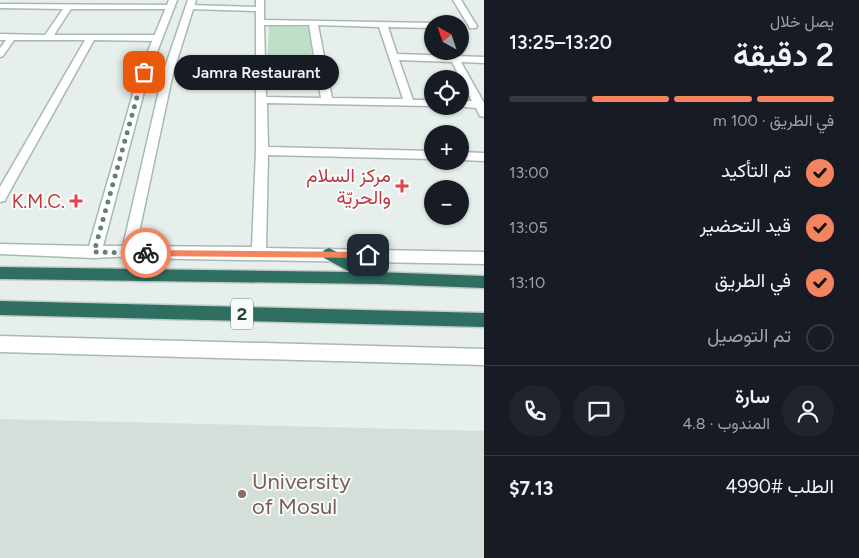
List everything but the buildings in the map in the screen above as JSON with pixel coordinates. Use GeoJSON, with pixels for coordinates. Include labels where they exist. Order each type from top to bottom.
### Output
{"type":"FeatureCollection","features":[{"type":"Feature","properties":{"kind":"highway"},"geometry":{"type":"LineString","coordinates":[[329,254],[376,278]]}},
{"type":"Feature","properties":{"kind":"highway","name":"2"},"geometry":{"type":"LineString","coordinates":[[0,273],[376,278],[484,282]]}},
{"type":"Feature","properties":{"kind":"highway","name":"2"},"geometry":{"type":"LineString","coordinates":[[0,308],[484,320]]}},
{"type":"Feature","properties":{"kind":"street"},"geometry":{"type":"LineString","coordinates":[[457,0],[473,26]]}},
{"type":"Feature","properties":{"kind":"street"},"geometry":{"type":"LineString","coordinates":[[0,6],[39,3],[68,7],[101,3],[172,3],[144,72],[94,252]]}},
{"type":"Feature","properties":{"kind":"street"},"geometry":{"type":"LineString","coordinates":[[129,252],[168,73],[191,4],[260,4],[262,151],[259,253]]}},
{"type":"Feature","properties":{"kind":"street"},"geometry":{"type":"LineString","coordinates":[[46,38],[68,7]]}},
{"type":"Feature","properties":{"kind":"street"},"geometry":{"type":"LineString","coordinates":[[261,22],[424,26]]}},
{"type":"Feature","properties":{"kind":"street"},"geometry":{"type":"LineString","coordinates":[[313,23],[327,101]]}},
{"type":"Feature","properties":{"kind":"street"},"geometry":{"type":"LineString","coordinates":[[382,25],[409,102]]}},
{"type":"Feature","properties":{"kind":"street"},"geometry":{"type":"LineString","coordinates":[[469,26],[484,26]]}},
{"type":"Feature","properties":{"kind":"street"},"geometry":{"type":"LineString","coordinates":[[0,37],[158,38]]}},
{"type":"Feature","properties":{"kind":"street"},"geometry":{"type":"LineString","coordinates":[[0,54],[12,38]]}},
{"type":"Feature","properties":{"kind":"street"},"geometry":{"type":"LineString","coordinates":[[0,198],[90,39]]}},
{"type":"Feature","properties":{"kind":"street"},"geometry":{"type":"LineString","coordinates":[[393,57],[424,58]]}},
{"type":"Feature","properties":{"kind":"street"},"geometry":{"type":"LineString","coordinates":[[469,59],[484,60]]}},
{"type":"Feature","properties":{"kind":"street"},"geometry":{"type":"LineString","coordinates":[[456,60],[482,109]]}},
{"type":"Feature","properties":{"kind":"street"},"geometry":{"type":"LineString","coordinates":[[262,100],[424,103]]}},
{"type":"Feature","properties":{"kind":"street"},"geometry":{"type":"LineString","coordinates":[[469,106],[482,109]]}},
{"type":"Feature","properties":{"kind":"street"},"geometry":{"type":"LineString","coordinates":[[262,151],[424,155]]}},
{"type":"Feature","properties":{"kind":"street"},"geometry":{"type":"LineString","coordinates":[[469,156],[484,156]]}},
{"type":"Feature","properties":{"kind":"street"},"geometry":{"type":"LineString","coordinates":[[0,249],[484,258]]}},
{"type":"Feature","properties":{"kind":"street"},"geometry":{"type":"LineString","coordinates":[[0,344],[484,357]]}},
{"type":"Feature","properties":{"kind":"shaded area","name":"University of Mosul"},"geometry":{"type":"Polygon","coordinates":[[[0,419],[484,431],[484,558],[0,558],[0,419]]]}},
{"type":"Feature","properties":{"kind":"green space"},"geometry":{"type":"Polygon","coordinates":[[[269,26],[309,27],[313,68],[267,67],[269,26]]]}},
{"type":"Feature","properties":{"kind":"way so far"},"geometry":{"type":"LineString","coordinates":[[144,72],[94,252],[146,253]]}},
{"type":"Feature","properties":{"kind":"place","name":"Jamra Restaurant"},"geometry":{"type":"Point","coordinates":[144,72]}},
{"type":"Feature","properties":{"kind":"place","name":"مركز السلام والحريّة"},"geometry":{"type":"Point","coordinates":[402,186]}},
{"type":"Feature","properties":{"kind":"place","name":"K.M.C."},"geometry":{"type":"Point","coordinates":[76,201]}},
{"type":"Feature","properties":{"kind":"place","name":"University of Mosul"},"geometry":{"type":"Point","coordinates":[242,494]}},
{"type":"Feature","properties":{"kind":"route"},"geometry":{"type":"LineString","coordinates":[[146,253],[368,255]]}}]}
